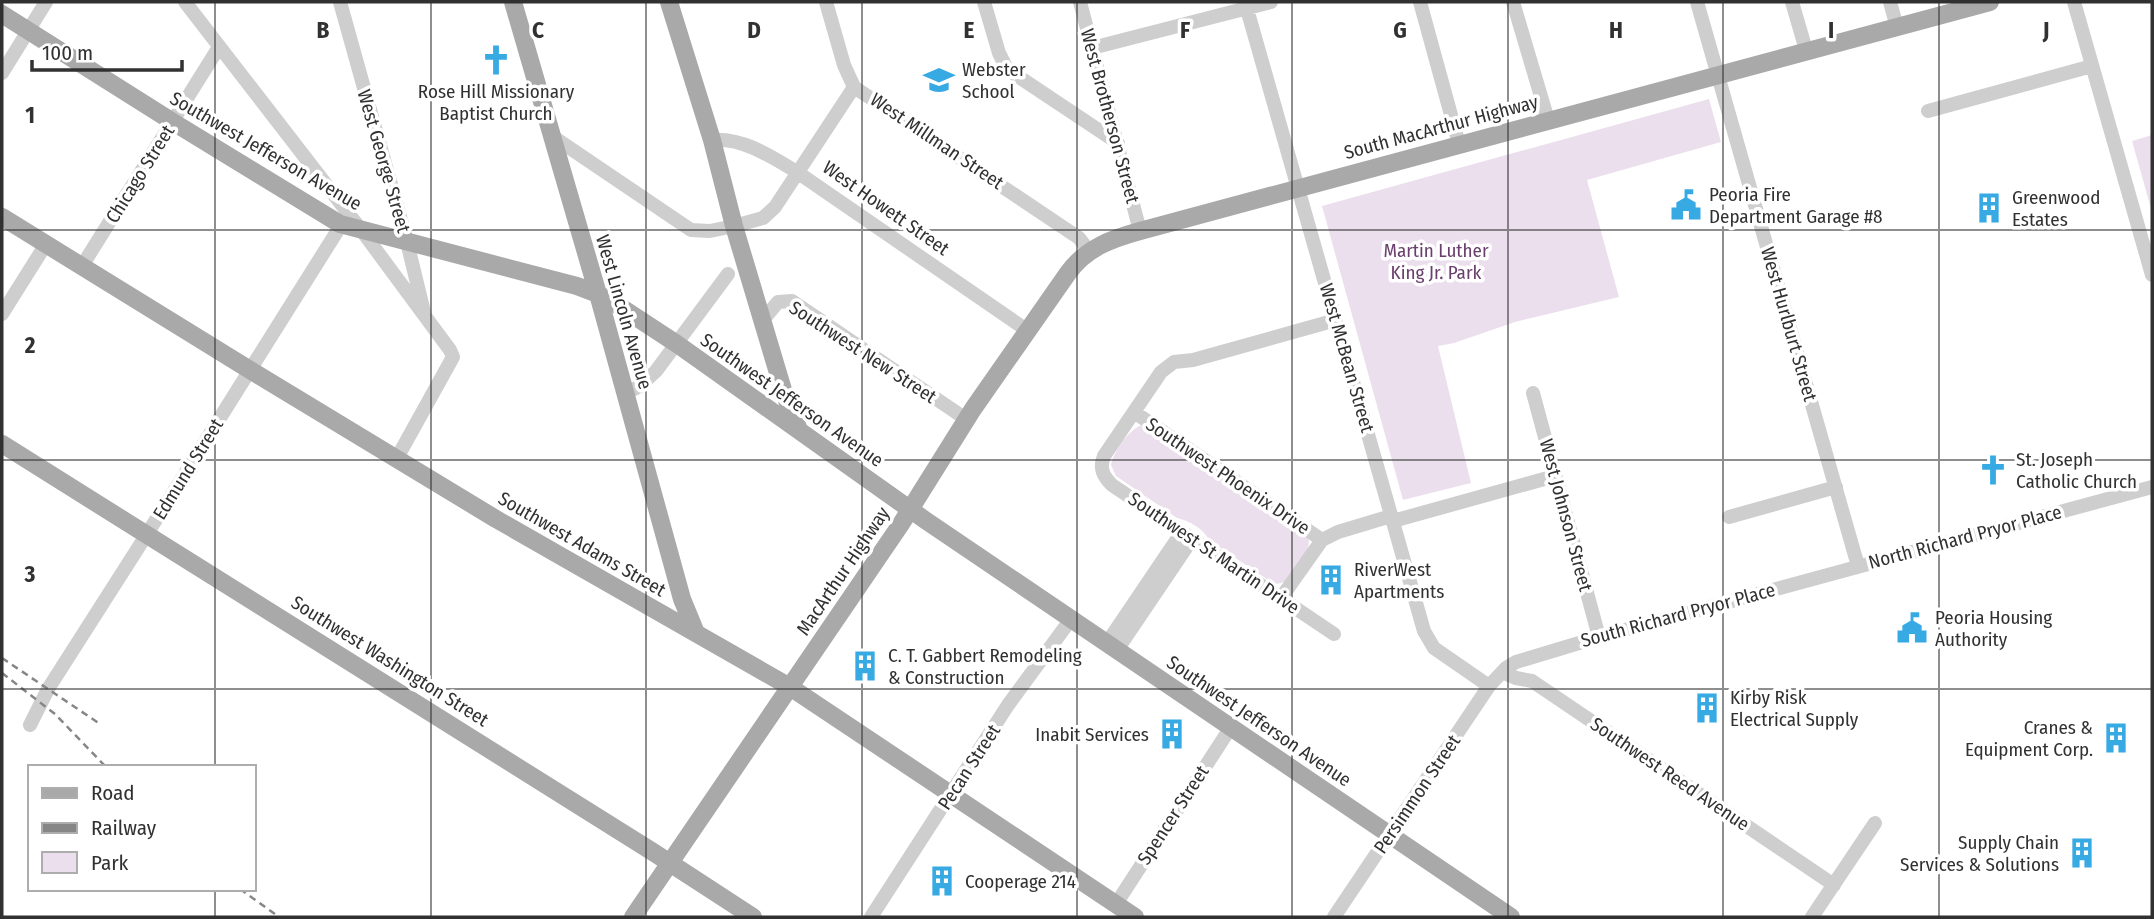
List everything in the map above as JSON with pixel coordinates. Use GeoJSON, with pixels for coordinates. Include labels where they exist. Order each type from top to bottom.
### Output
{"type":"FeatureCollection","features":[{"type":"Feature","properties":{"kind":"main road","name":"West Lincoln Avenue"},"geometry":{"type":"LineString","coordinates":[[513,2],[598,294],[682,599],[696,633]]}},
{"type":"Feature","properties":{"kind":"main road"},"geometry":{"type":"LineString","coordinates":[[670,2],[784,393],[799,430]]}},
{"type":"Feature","properties":{"kind":"main road","name":"South MacArthur Highway"},"geometry":{"type":"LineString","coordinates":[[1089,251],[1140,230],[1990,2]]}},
{"type":"Feature","properties":{"kind":"main road","name":"Southwest Jefferson Avenue"},"geometry":{"type":"LineString","coordinates":[[2,14],[173,122],[362,231],[577,286],[598,294],[677,344],[910,509],[1511,917]]}},
{"type":"Feature","properties":{"kind":"main road","name":"Southwest Adams Street"},"geometry":{"type":"LineString","coordinates":[[2,217],[496,519],[790,687],[1135,917]]}},
{"type":"Feature","properties":{"kind":"main road","name":"MacArthur Highway"},"geometry":{"type":"LineString","coordinates":[[633,917],[910,509],[967,419],[1073,266],[1089,251]]}},
{"type":"Feature","properties":{"kind":"main road","name":"Southwest Washington Street"},"geometry":{"type":"LineString","coordinates":[[2,444],[753,917]]}},
{"type":"Feature","properties":{"kind":"street"},"geometry":{"type":"LineString","coordinates":[[2,74],[46,2]]}},
{"type":"Feature","properties":{"kind":"street"},"geometry":{"type":"LineString","coordinates":[[185,2],[344,219]]}},
{"type":"Feature","properties":{"kind":"street","name":"West George Street"},"geometry":{"type":"LineString","coordinates":[[340,2],[426,320]]}},
{"type":"Feature","properties":{"kind":"street","name":"West Millman Street"},"geometry":{"type":"LineString","coordinates":[[827,2],[844,65],[854,87],[1076,236],[1089,251]]}},
{"type":"Feature","properties":{"kind":"street"},"geometry":{"type":"LineString","coordinates":[[984,2],[996,46],[1007,69],[1118,143]]}},
{"type":"Feature","properties":{"kind":"street","name":"West Brotherson Street"},"geometry":{"type":"LineString","coordinates":[[1080,2],[1140,230]]}},
{"type":"Feature","properties":{"kind":"street"},"geometry":{"type":"LineString","coordinates":[[1092,48],[1246,5],[1271,2]]}},
{"type":"Feature","properties":{"kind":"street"},"geometry":{"type":"LineString","coordinates":[[1420,2],[1460,144]]}},
{"type":"Feature","properties":{"kind":"street"},"geometry":{"type":"LineString","coordinates":[[1513,2],[1548,120]]}},
{"type":"Feature","properties":{"kind":"street","name":"West Hurlburt Street"},"geometry":{"type":"LineString","coordinates":[[1697,2],[1858,566]]}},
{"type":"Feature","properties":{"kind":"street"},"geometry":{"type":"LineString","coordinates":[[1793,2],[1806,50]]}},
{"type":"Feature","properties":{"kind":"street"},"geometry":{"type":"LineString","coordinates":[[1890,2],[1897,27]]}},
{"type":"Feature","properties":{"kind":"street"},"geometry":{"type":"LineString","coordinates":[[2074,2],[2152,275]]}},
{"type":"Feature","properties":{"kind":"street","name":"West McBean Street"},"geometry":{"type":"LineString","coordinates":[[1246,5],[1424,631],[1434,648],[1489,686]]}},
{"type":"Feature","properties":{"kind":"street","name":"Chicago Street"},"geometry":{"type":"LineString","coordinates":[[82,266],[219,47]]}},
{"type":"Feature","properties":{"kind":"street"},"geometry":{"type":"LineString","coordinates":[[1928,111],[2092,66]]}},
{"type":"Feature","properties":{"kind":"street"},"geometry":{"type":"LineString","coordinates":[[552,136],[691,230],[710,231],[763,218],[775,207],[854,87]]}},
{"type":"Feature","properties":{"kind":"street","name":"West Howett Street"},"geometry":{"type":"LineString","coordinates":[[712,139],[733,141],[797,172],[1028,331]]}},
{"type":"Feature","properties":{"kind":"street","name":"Edmund Street"},"geometry":{"type":"LineString","coordinates":[[30,725],[48,689],[344,219]]}},
{"type":"Feature","properties":{"kind":"street"},"geometry":{"type":"LineString","coordinates":[[362,231],[453,357],[397,458]]}},
{"type":"Feature","properties":{"kind":"street"},"geometry":{"type":"LineString","coordinates":[[2,314],[46,244]]}},
{"type":"Feature","properties":{"kind":"street"},"geometry":{"type":"LineString","coordinates":[[626,394],[653,375],[728,274]]}},
{"type":"Feature","properties":{"kind":"street","name":"Southwest New Street"},"geometry":{"type":"LineString","coordinates":[[763,320],[778,302],[792,301],[967,419]]}},
{"type":"Feature","properties":{"kind":"street"},"geometry":{"type":"LineString","coordinates":[[1134,412],[1161,372],[1174,362],[1193,360],[1336,320]]}},
{"type":"Feature","properties":{"kind":"street","name":"West Johnson Street"},"geometry":{"type":"LineString","coordinates":[[1533,393],[1599,637]]}},
{"type":"Feature","properties":{"kind":"street","name":"Southwest St Martin Drive"},"geometry":{"type":"LineString","coordinates":[[1134,412],[1104,456],[1101,467],[1112,485],[1334,634]]}},
{"type":"Feature","properties":{"kind":"street","name":"Southwest Phoenix Drive"},"geometry":{"type":"LineString","coordinates":[[1134,412],[1322,540]]}},
{"type":"Feature","properties":{"kind":"street"},"geometry":{"type":"LineString","coordinates":[[1281,598],[1322,540],[1338,532],[1555,476]]}},
{"type":"Feature","properties":{"kind":"street"},"geometry":{"type":"LineString","coordinates":[[1728,517],[1836,487]]}},
{"type":"Feature","properties":{"kind":"street","name":"North Richard Pryor Place"},"geometry":{"type":"LineString","coordinates":[[1858,566],[2152,487]]}},
{"type":"Feature","properties":{"kind":"street"},"geometry":{"type":"LineString","coordinates":[[1112,647],[1187,536]]}},
{"type":"Feature","properties":{"kind":"street","name":"South Richard Pryor Place"},"geometry":{"type":"LineString","coordinates":[[1502,672],[1516,662],[1599,637],[1858,566]]}},
{"type":"Feature","properties":{"kind":"street","name":"Pecan Street"},"geometry":{"type":"LineString","coordinates":[[871,917],[1009,705],[1072,619]]}},
{"type":"Feature","properties":{"kind":"street","name":"Persimmon Street"},"geometry":{"type":"LineString","coordinates":[[1334,917],[1489,686],[1502,672]]}},
{"type":"Feature","properties":{"kind":"street","name":"Southwest Reed Avenue"},"geometry":{"type":"LineString","coordinates":[[1502,672],[1532,681],[1834,885]]}},
{"type":"Feature","properties":{"kind":"street","name":"Spencer Street"},"geometry":{"type":"LineString","coordinates":[[1116,904],[1231,727]]}},
{"type":"Feature","properties":{"kind":"street"},"geometry":{"type":"LineString","coordinates":[[1812,917],[1875,823]]}},
{"type":"Feature","properties":{"kind":"green space","name":"Martin Luther King Jr. Park"},"geometry":{"type":"Polygon","coordinates":[[[1709,99],[1721,142],[1587,180],[1619,297],[1515,322],[1438,346],[1471,483],[1403,500],[1322,206],[1709,99]]]}},
{"type":"Feature","properties":{"kind":"green space"},"geometry":{"type":"Polygon","coordinates":[[[2152,135],[2152,212],[2132,141],[2152,135]]]}},
{"type":"Feature","properties":{"kind":"green space"},"geometry":{"type":"Polygon","coordinates":[[[1142,425],[1307,534],[1309,540],[1306,553],[1285,582],[1271,582],[1209,540],[1195,526],[1177,518],[1116,476],[1111,465],[1115,454],[1127,436],[1142,425]]]}},
{"type":"Feature","properties":{"kind":"railway"},"geometry":{"type":"LineString","coordinates":[[2,658],[100,724]]}},
{"type":"Feature","properties":{"kind":"railway"},"geometry":{"type":"LineString","coordinates":[[2,673],[55,714],[104,765]]}},
{"type":"Feature","properties":{"kind":"railway"},"geometry":{"type":"LineString","coordinates":[[243,891],[279,917]]}},
{"type":"Feature","properties":{"kind":"place","name":"Rose Hill Missionary Baptist Church"},"geometry":{"type":"Point","coordinates":[496,60]}},
{"type":"Feature","properties":{"kind":"place","name":"Webster School"},"geometry":{"type":"Point","coordinates":[939,80]}},
{"type":"Feature","properties":{"kind":"place","name":"Peoria Fire Department Garage #8"},"geometry":{"type":"Point","coordinates":[1686,205]}},
{"type":"Feature","properties":{"kind":"place","name":"Greenwood Estates"},"geometry":{"type":"Point","coordinates":[1989,208]}},
{"type":"Feature","properties":{"kind":"place","name":"St. Joseph Catholic Church"},"geometry":{"type":"Point","coordinates":[1993,470]}},
{"type":"Feature","properties":{"kind":"place","name":"RiverWest Apartments"},"geometry":{"type":"Point","coordinates":[1331,580]}},
{"type":"Feature","properties":{"kind":"place","name":"Peoria Housing Authority"},"geometry":{"type":"Point","coordinates":[1912,628]}},
{"type":"Feature","properties":{"kind":"place","name":"C. T. Gabbert Remodeling & Construction"},"geometry":{"type":"Point","coordinates":[865,666]}},
{"type":"Feature","properties":{"kind":"place","name":"Kirby Risk Electrical Supply"},"geometry":{"type":"Point","coordinates":[1707,708]}},
{"type":"Feature","properties":{"kind":"place","name":"Inabit Services"},"geometry":{"type":"Point","coordinates":[1172,734]}},
{"type":"Feature","properties":{"kind":"place","name":"Cranes & Equipment Corp."},"geometry":{"type":"Point","coordinates":[2116,738]}},
{"type":"Feature","properties":{"kind":"place","name":"Supply Chain Services & Solutions"},"geometry":{"type":"Point","coordinates":[2082,853]}},
{"type":"Feature","properties":{"kind":"place","name":"Cooperage 214"},"geometry":{"type":"Point","coordinates":[942,881]}}]}
